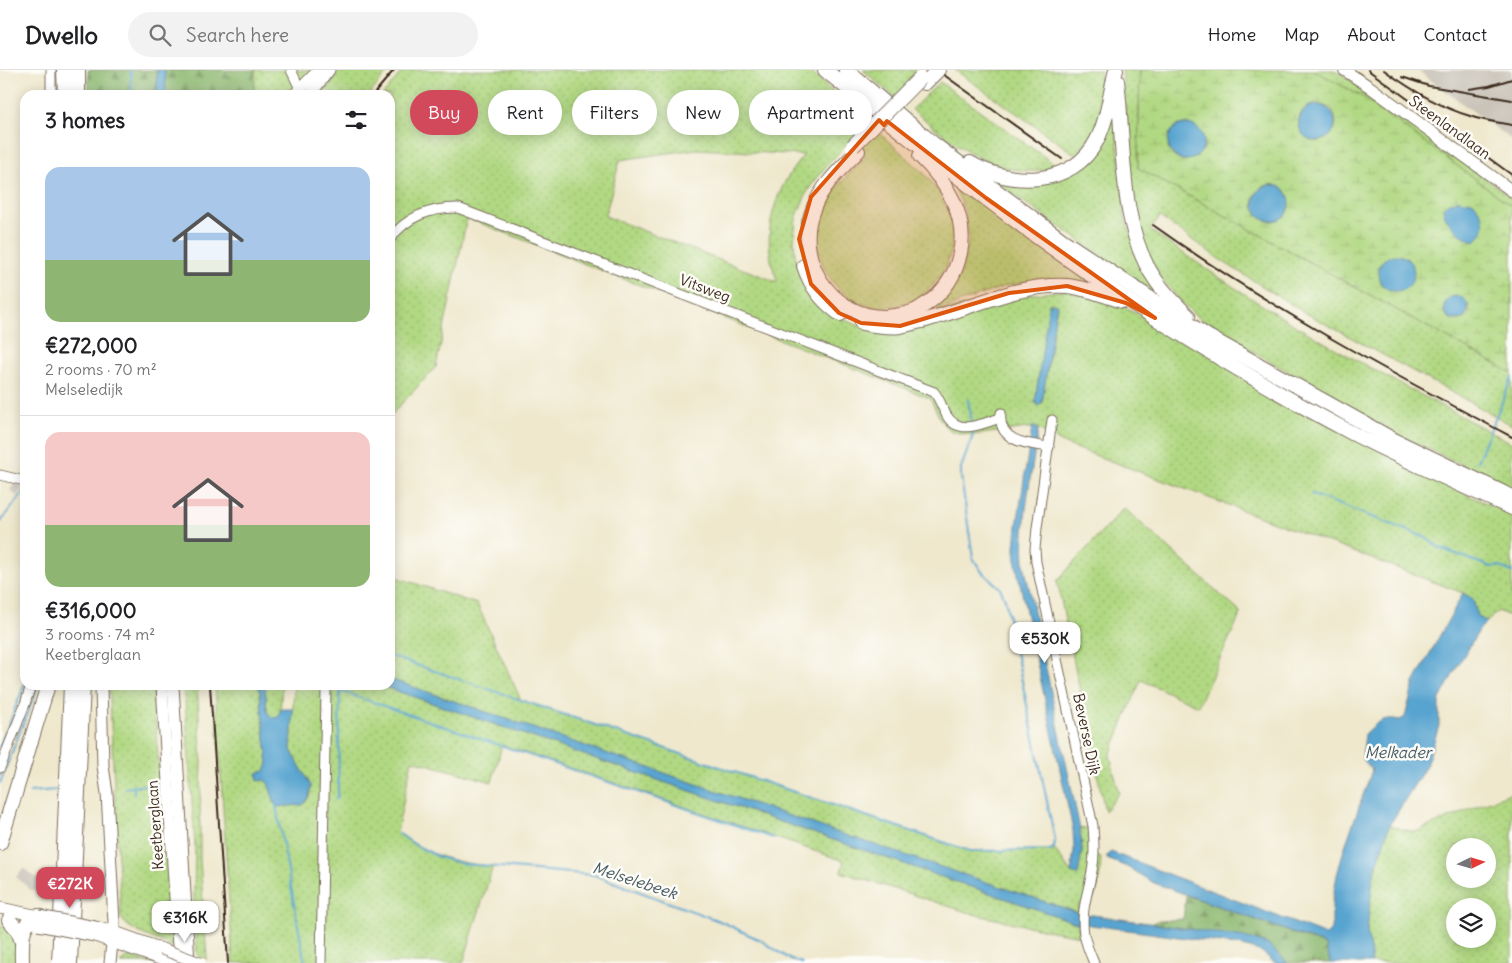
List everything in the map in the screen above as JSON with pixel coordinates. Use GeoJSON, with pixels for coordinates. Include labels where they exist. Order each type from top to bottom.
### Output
{"type":"FeatureCollection","features":[{"type":"Feature","properties":{"kind":"highway"},"geometry":{"type":"LineString","coordinates":[[64,70],[65,90]]}},
{"type":"Feature","properties":{"kind":"highway"},"geometry":{"type":"LineString","coordinates":[[78,70],[78,90]]}},
{"type":"Feature","properties":{"kind":"highway"},"geometry":{"type":"LineString","coordinates":[[823,70],[930,165],[942,180],[957,208],[962,234],[958,263],[950,280],[936,298],[915,311],[896,316],[879,317],[850,309],[830,294],[813,268],[807,238],[809,221],[814,207],[830,180],[856,148]]}},
{"type":"Feature","properties":{"kind":"highway"},"geometry":{"type":"LineString","coordinates":[[823,70],[986,198],[1059,252],[1155,318],[1224,361],[1352,433],[1512,508]]}},
{"type":"Feature","properties":{"kind":"highway"},"geometry":{"type":"LineString","coordinates":[[846,70],[935,144],[1062,240],[1207,336],[1394,440],[1512,497]]}},
{"type":"Feature","properties":{"kind":"highway"},"geometry":{"type":"LineString","coordinates":[[938,70],[925,77],[856,148],[820,181],[811,197],[801,220],[800,254],[811,284],[824,302],[839,313],[861,322],[881,326],[900,326],[940,316],[1009,293],[1030,288],[1067,286],[1086,289],[1126,303],[1155,318]]}},
{"type":"Feature","properties":{"kind":"highway"},"geometry":{"type":"LineString","coordinates":[[881,101],[972,164],[1000,176],[1030,180],[1066,171],[1088,154],[1102,130],[1114,70]]}},
{"type":"Feature","properties":{"kind":"highway"},"geometry":{"type":"LineString","coordinates":[[1114,70],[1129,210],[1133,232],[1140,253],[1154,278],[1168,296],[1207,336]]}},
{"type":"Feature","properties":{"kind":"highway"},"geometry":{"type":"LineString","coordinates":[[0,843],[46,690]]}},
{"type":"Feature","properties":{"kind":"highway"},"geometry":{"type":"LineString","coordinates":[[59,963],[71,690]]}},
{"type":"Feature","properties":{"kind":"highway"},"geometry":{"type":"LineString","coordinates":[[70,963],[83,690]]}},
{"type":"Feature","properties":{"kind":"highway"},"geometry":{"type":"LineString","coordinates":[[2,916],[17,929],[22,941],[22,963]]}},
{"type":"Feature","properties":{"kind":"highway"},"geometry":{"type":"LineString","coordinates":[[22,941],[34,921]]}},
{"type":"Feature","properties":{"kind":"main road"},"geometry":{"type":"LineString","coordinates":[[303,90],[319,70]]}},
{"type":"Feature","properties":{"kind":"main road"},"geometry":{"type":"LineString","coordinates":[[305,90],[329,70]]}},
{"type":"Feature","properties":{"kind":"main road","name":"Steenlandlaan"},"geometry":{"type":"LineString","coordinates":[[1344,70],[1512,191]]}},
{"type":"Feature","properties":{"kind":"main road"},"geometry":{"type":"LineString","coordinates":[[101,690],[103,766],[107,793],[114,923],[112,931],[117,944],[110,962]]}},
{"type":"Feature","properties":{"kind":"main road","name":"Keetberglaan"},"geometry":{"type":"LineString","coordinates":[[162,690],[179,963]]}},
{"type":"Feature","properties":{"kind":"main road","name":"Keetberglaan"},"geometry":{"type":"LineString","coordinates":[[173,690],[184,846],[189,963]]}},
{"type":"Feature","properties":{"kind":"main road"},"geometry":{"type":"LineString","coordinates":[[2,916],[107,935],[112,931]]}},
{"type":"Feature","properties":{"kind":"main road"},"geometry":{"type":"LineString","coordinates":[[112,931],[165,957]]}},
{"type":"Feature","properties":{"kind":"main road"},"geometry":{"type":"LineString","coordinates":[[95,932],[117,944],[165,957],[200,963]]}},
{"type":"Feature","properties":{"kind":"street"},"geometry":{"type":"LineString","coordinates":[[51,70],[51,90]]}},
{"type":"Feature","properties":{"kind":"street"},"geometry":{"type":"LineString","coordinates":[[291,70],[300,90]]}},
{"type":"Feature","properties":{"kind":"street","name":"Vitsweg"},"geometry":{"type":"LineString","coordinates":[[395,232],[410,219],[427,211],[441,208],[466,210],[934,392],[950,421],[956,426],[969,427],[979,425],[1001,415],[1006,434],[1014,440],[1048,447]]}},
{"type":"Feature","properties":{"kind":"street","name":"Beverse Dijk"},"geometry":{"type":"LineString","coordinates":[[1052,420],[1037,535],[1036,562],[1093,833],[1094,864],[1084,910],[1084,927],[1085,940],[1094,963]]}},
{"type":"Feature","properties":{"kind":"street"},"geometry":{"type":"LineString","coordinates":[[0,475],[20,480]]}},
{"type":"Feature","properties":{"kind":"street"},"geometry":{"type":"LineString","coordinates":[[0,768],[26,704],[30,690]]}},
{"type":"Feature","properties":{"kind":"street"},"geometry":{"type":"LineString","coordinates":[[321,963],[326,691]]}},
{"type":"Feature","properties":{"kind":"highlighted area"},"geometry":{"type":"Polygon","coordinates":[[[879,120],[884,125],[887,121],[986,198],[1155,318],[1126,303],[1067,286],[1009,293],[900,326],[861,323],[839,313],[811,284],[799,239],[811,197],[879,120]]]}},
{"type":"Feature","properties":{"kind":"shaded area"},"geometry":{"type":"Polygon","coordinates":[[[1417,70],[1512,70],[1512,140],[1417,70]]]}},
{"type":"Feature","properties":{"kind":"shaded area"},"geometry":{"type":"Polygon","coordinates":[[[16,482],[20,484],[20,492],[17,496],[10,490],[16,482]]]}},
{"type":"Feature","properties":{"kind":"shaded area"},"geometry":{"type":"Polygon","coordinates":[[[23,868],[44,883],[40,892],[32,891],[16,877],[23,868]]]}},
{"type":"Feature","properties":{"kind":"green space"},"geometry":{"type":"Polygon","coordinates":[[[88,70],[157,70],[157,90],[89,90],[88,70]]]}},
{"type":"Feature","properties":{"kind":"green space"},"geometry":{"type":"Polygon","coordinates":[[[165,70],[255,70],[254,90],[166,90],[165,70]]]}},
{"type":"Feature","properties":{"kind":"green space"},"geometry":{"type":"Polygon","coordinates":[[[255,70],[315,70],[295,90],[254,90],[255,70]]]}},
{"type":"Feature","properties":{"kind":"green space"},"geometry":{"type":"Polygon","coordinates":[[[340,70],[389,70],[373,90],[326,90],[340,70]]]}},
{"type":"Feature","properties":{"kind":"green space"},"geometry":{"type":"Polygon","coordinates":[[[403,70],[808,70],[831,90],[749,90],[749,135],[872,135],[872,127],[923,172],[940,195],[951,221],[950,253],[945,268],[937,281],[926,292],[913,301],[898,306],[881,307],[864,304],[849,297],[837,287],[827,274],[817,243],[818,226],[827,202],[841,182],[865,157],[849,141],[816,178],[806,194],[796,218],[794,239],[795,255],[801,274],[837,317],[860,326],[1010,297],[1067,290],[1125,307],[1468,495],[1512,515],[1512,617],[1498,611],[1487,622],[1477,616],[1473,599],[1463,593],[1065,444],[1035,427],[973,435],[953,432],[940,419],[930,398],[467,218],[436,367],[395,411],[395,90],[387,90],[403,70]],[[696,149],[620,160],[605,216],[777,282],[769,246],[772,217],[781,191],[795,166],[804,155],[696,149]],[[1050,303],[1035,402],[1038,405],[1042,403],[1057,305],[1050,303]]]}},
{"type":"Feature","properties":{"kind":"green space"},"geometry":{"type":"Polygon","coordinates":[[[863,70],[923,70],[894,97],[863,70]]]}},
{"type":"Feature","properties":{"kind":"green space"},"geometry":{"type":"Polygon","coordinates":[[[955,70],[1100,70],[1101,104],[1095,129],[1076,155],[955,70]]]}},
{"type":"Feature","properties":{"kind":"green space"},"geometry":{"type":"Polygon","coordinates":[[[1122,70],[1140,70],[1138,168],[1512,373],[1512,425],[1302,311],[1222,261],[1160,217],[1150,230],[1222,280],[1296,326],[1512,443],[1512,488],[1396,434],[1209,326],[1186,307],[1158,275],[1145,251],[1139,231],[1132,189],[1122,70]]]}},
{"type":"Feature","properties":{"kind":"green space"},"geometry":{"type":"Polygon","coordinates":[[[1140,70],[1188,70],[1199,73],[1203,70],[1313,70],[1363,97],[1512,206],[1512,373],[1138,168],[1140,70]],[[1322,105],[1309,106],[1300,115],[1299,128],[1308,138],[1316,141],[1323,140],[1334,130],[1336,123],[1335,115],[1329,108],[1322,105]],[[1187,123],[1176,126],[1169,136],[1168,147],[1174,157],[1185,161],[1204,149],[1203,136],[1196,128],[1187,123]],[[1273,184],[1261,187],[1254,197],[1253,208],[1260,218],[1271,222],[1289,210],[1289,200],[1281,188],[1273,184]],[[1444,304],[1444,312],[1448,318],[1464,319],[1469,313],[1469,305],[1444,304]]]}},
{"type":"Feature","properties":{"kind":"green space"},"geometry":{"type":"Polygon","coordinates":[[[1313,70],[1335,70],[1367,91],[1512,198],[1512,206],[1363,97],[1313,70]]]}},
{"type":"Feature","properties":{"kind":"green space"},"geometry":{"type":"Polygon","coordinates":[[[940,82],[1057,166],[1037,171],[1016,170],[984,159],[953,142],[912,109],[940,82]]]}},
{"type":"Feature","properties":{"kind":"green space"},"geometry":{"type":"Polygon","coordinates":[[[1114,107],[1126,222],[1162,298],[991,179],[1030,185],[1059,180],[1083,164],[1114,107]]]}},
{"type":"Feature","properties":{"kind":"green space"},"geometry":{"type":"Polygon","coordinates":[[[952,181],[1094,285],[1045,279],[1006,286],[919,317],[939,303],[960,276],[969,238],[964,210],[952,181]]]}},
{"type":"Feature","properties":{"kind":"green space"},"geometry":{"type":"Polygon","coordinates":[[[1124,508],[1241,613],[1198,706],[1141,680],[1110,755],[1119,793],[1105,811],[1057,581],[1124,508]]]}},
{"type":"Feature","properties":{"kind":"green space"},"geometry":{"type":"Polygon","coordinates":[[[395,577],[477,604],[521,700],[970,851],[1049,850],[1054,848],[1071,873],[1078,875],[1082,850],[1080,829],[1090,827],[1092,853],[1101,857],[1097,890],[1087,906],[1079,904],[1079,913],[395,681],[395,577]]]}},
{"type":"Feature","properties":{"kind":"green space"},"geometry":{"type":"Polygon","coordinates":[[[109,690],[153,690],[165,857],[168,860],[175,947],[137,931],[124,922],[121,917],[109,690]]]}},
{"type":"Feature","properties":{"kind":"green space"},"geometry":{"type":"Polygon","coordinates":[[[184,690],[197,690],[202,763],[200,859],[207,959],[197,955],[194,902],[195,847],[184,690]]]}},
{"type":"Feature","properties":{"kind":"green space"},"geometry":{"type":"Polygon","coordinates":[[[215,690],[260,690],[268,764],[265,771],[258,773],[258,780],[264,780],[309,797],[311,786],[291,750],[294,690],[394,690],[1077,923],[1081,936],[973,914],[841,872],[844,861],[502,745],[492,782],[412,760],[397,832],[420,847],[442,857],[466,863],[493,866],[463,963],[233,963],[215,690]]]}},
{"type":"Feature","properties":{"kind":"green space"},"geometry":{"type":"Polygon","coordinates":[[[265,690],[282,690],[280,714],[277,718],[271,717],[267,711],[265,690]]]}},
{"type":"Feature","properties":{"kind":"green space"},"geometry":{"type":"Polygon","coordinates":[[[1512,792],[1512,963],[1372,963],[1367,930],[1373,878],[1389,826],[1415,832],[1512,792]]]}},
{"type":"Feature","properties":{"kind":"green space"},"geometry":{"type":"Polygon","coordinates":[[[1186,895],[1326,945],[1330,963],[1288,963],[1267,944],[1150,924],[1157,921],[1183,919],[1186,895]]]}},
{"type":"Feature","properties":{"kind":"green space"},"geometry":{"type":"Polygon","coordinates":[[[0,926],[15,933],[17,963],[0,963],[0,926]]]}},
{"type":"Feature","properties":{"kind":"green space"},"geometry":{"type":"Polygon","coordinates":[[[132,957],[153,963],[120,963],[132,957]]]}},
{"type":"Feature","properties":{"kind":"water"},"geometry":{"type":"Polygon","coordinates":[[[157,70],[165,70],[166,90],[157,90],[157,70]]]}},
{"type":"Feature","properties":{"kind":"water"},"geometry":{"type":"Polygon","coordinates":[[[1317,105],[1324,106],[1330,110],[1334,116],[1334,130],[1330,136],[1324,140],[1317,141],[1310,140],[1304,136],[1300,130],[1299,123],[1300,116],[1304,110],[1310,106],[1317,105]]]}},
{"type":"Feature","properties":{"kind":"water"},"geometry":{"type":"Polygon","coordinates":[[[1186,124],[1193,125],[1199,129],[1203,135],[1203,149],[1199,155],[1193,159],[1186,160],[1179,159],[1173,155],[1169,149],[1168,142],[1169,135],[1173,129],[1179,125],[1186,124]]]}},
{"type":"Feature","properties":{"kind":"water"},"geometry":{"type":"Polygon","coordinates":[[[1272,185],[1279,186],[1285,190],[1289,196],[1289,210],[1285,216],[1279,220],[1272,221],[1265,220],[1259,216],[1255,210],[1254,203],[1255,196],[1259,190],[1265,186],[1272,185]]]}},
{"type":"Feature","properties":{"kind":"water"},"geometry":{"type":"Polygon","coordinates":[[[1457,200],[1474,202],[1480,212],[1484,222],[1482,231],[1475,241],[1464,237],[1446,219],[1443,208],[1457,200]]]}},
{"type":"Feature","properties":{"kind":"water"},"geometry":{"type":"Polygon","coordinates":[[[1396,255],[1403,256],[1409,260],[1413,266],[1413,280],[1409,286],[1403,290],[1396,291],[1389,290],[1383,286],[1379,280],[1378,273],[1379,266],[1383,260],[1389,256],[1396,255]]]}},
{"type":"Feature","properties":{"kind":"water"},"geometry":{"type":"Polygon","coordinates":[[[1451,296],[1461,296],[1468,303],[1468,313],[1461,320],[1451,320],[1444,313],[1444,303],[1451,296]]]}},
{"type":"Feature","properties":{"kind":"water"},"geometry":{"type":"Polygon","coordinates":[[[1049,303],[1057,304],[1042,403],[1038,406],[1035,402],[1049,303]]]}},
{"type":"Feature","properties":{"kind":"water"},"geometry":{"type":"Polygon","coordinates":[[[1032,427],[1038,430],[1024,531],[1024,564],[1080,829],[1082,850],[1078,875],[1071,873],[1074,850],[1073,830],[1016,565],[1017,526],[1032,427]]]}},
{"type":"Feature","properties":{"kind":"water","name":"Melkader"},"geometry":{"type":"Polygon","coordinates":[[[1463,593],[1473,599],[1477,616],[1487,622],[1480,629],[1458,665],[1439,701],[1439,726],[1426,766],[1389,826],[1373,878],[1367,930],[1372,963],[1330,963],[1326,945],[1154,883],[1127,867],[1107,859],[1107,855],[1111,852],[1326,935],[1332,929],[1332,902],[1344,849],[1372,770],[1362,759],[1365,734],[1380,721],[1389,719],[1400,720],[1405,717],[1414,683],[1463,593]]]}},
{"type":"Feature","properties":{"kind":"water"},"geometry":{"type":"Polygon","coordinates":[[[395,681],[1079,913],[1245,937],[1267,944],[1288,963],[1275,963],[1262,952],[1243,946],[1077,923],[394,690],[395,681]]]}},
{"type":"Feature","properties":{"kind":"water"},"geometry":{"type":"Polygon","coordinates":[[[260,690],[265,690],[267,711],[271,717],[277,718],[281,709],[293,709],[291,750],[311,786],[309,797],[303,805],[276,807],[268,783],[264,780],[258,781],[257,773],[265,771],[268,764],[260,690]]]}},
{"type":"Feature","properties":{"kind":"waterway"},"geometry":{"type":"LineString","coordinates":[[131,70],[131,90]]}},
{"type":"Feature","properties":{"kind":"waterway"},"geometry":{"type":"LineString","coordinates":[[1477,462],[1512,378]]}},
{"type":"Feature","properties":{"kind":"waterway"},"geometry":{"type":"LineString","coordinates":[[968,400],[972,422]]}},
{"type":"Feature","properties":{"kind":"waterway"},"geometry":{"type":"LineString","coordinates":[[395,658],[970,851],[1050,850],[1054,848],[1055,840],[1005,599],[1000,588],[982,572],[973,558],[961,477],[961,468],[973,435],[973,429]]}},
{"type":"Feature","properties":{"kind":"waterway"},"geometry":{"type":"LineString","coordinates":[[1311,494],[1417,534],[1440,548],[1491,567],[1498,566],[1512,572]]}},
{"type":"Feature","properties":{"kind":"waterway"},"geometry":{"type":"LineString","coordinates":[[0,523],[20,497]]}},
{"type":"Feature","properties":{"kind":"waterway"},"geometry":{"type":"LineString","coordinates":[[0,747],[22,690]]}},
{"type":"Feature","properties":{"kind":"waterway"},"geometry":{"type":"LineString","coordinates":[[0,783],[36,690]]}},
{"type":"Feature","properties":{"kind":"waterway"},"geometry":{"type":"LineString","coordinates":[[335,799],[338,796],[340,691],[773,838]]}},
{"type":"Feature","properties":{"kind":"waterway","name":"Melselebeek"},"geometry":{"type":"LineString","coordinates":[[125,788],[160,783]]}},
{"type":"Feature","properties":{"kind":"waterway","name":"Melselebeek"},"geometry":{"type":"LineString","coordinates":[[134,787],[134,794]]}},
{"type":"Feature","properties":{"kind":"waterway","name":"Melselebeek"},"geometry":{"type":"LineString","coordinates":[[30,792],[56,790]]}},
{"type":"Feature","properties":{"kind":"waterway"},"geometry":{"type":"LineString","coordinates":[[276,806],[305,963]]}},
{"type":"Feature","properties":{"kind":"waterway","name":"Melselebeek"},"geometry":{"type":"LineString","coordinates":[[397,832],[415,845],[439,857],[464,864],[594,875],[722,922],[762,941],[791,960],[802,963]]}},
{"type":"Feature","properties":{"kind":"railway"},"geometry":{"type":"LineString","coordinates":[[377,90],[394,70]]}},
{"type":"Feature","properties":{"kind":"railway"},"geometry":{"type":"LineString","coordinates":[[1368,70],[1512,175]]}},
{"type":"Feature","properties":{"kind":"railway"},"geometry":{"type":"LineString","coordinates":[[1384,70],[1414,91],[1447,108],[1480,119],[1512,125]]}},
{"type":"Feature","properties":{"kind":"railway"},"geometry":{"type":"LineString","coordinates":[[944,75],[1062,159]]}},
{"type":"Feature","properties":{"kind":"railway"},"geometry":{"type":"LineString","coordinates":[[1402,77],[1429,86],[1512,100]]}},
{"type":"Feature","properties":{"kind":"railway"},"geometry":{"type":"LineString","coordinates":[[1469,89],[1489,86],[1512,79]]}},
{"type":"Feature","properties":{"kind":"railway"},"geometry":{"type":"LineString","coordinates":[[1153,225],[1284,311],[1419,388],[1512,437]]}},
{"type":"Feature","properties":{"kind":"railway"},"geometry":{"type":"LineString","coordinates":[[210,690],[228,963]]}}]}
